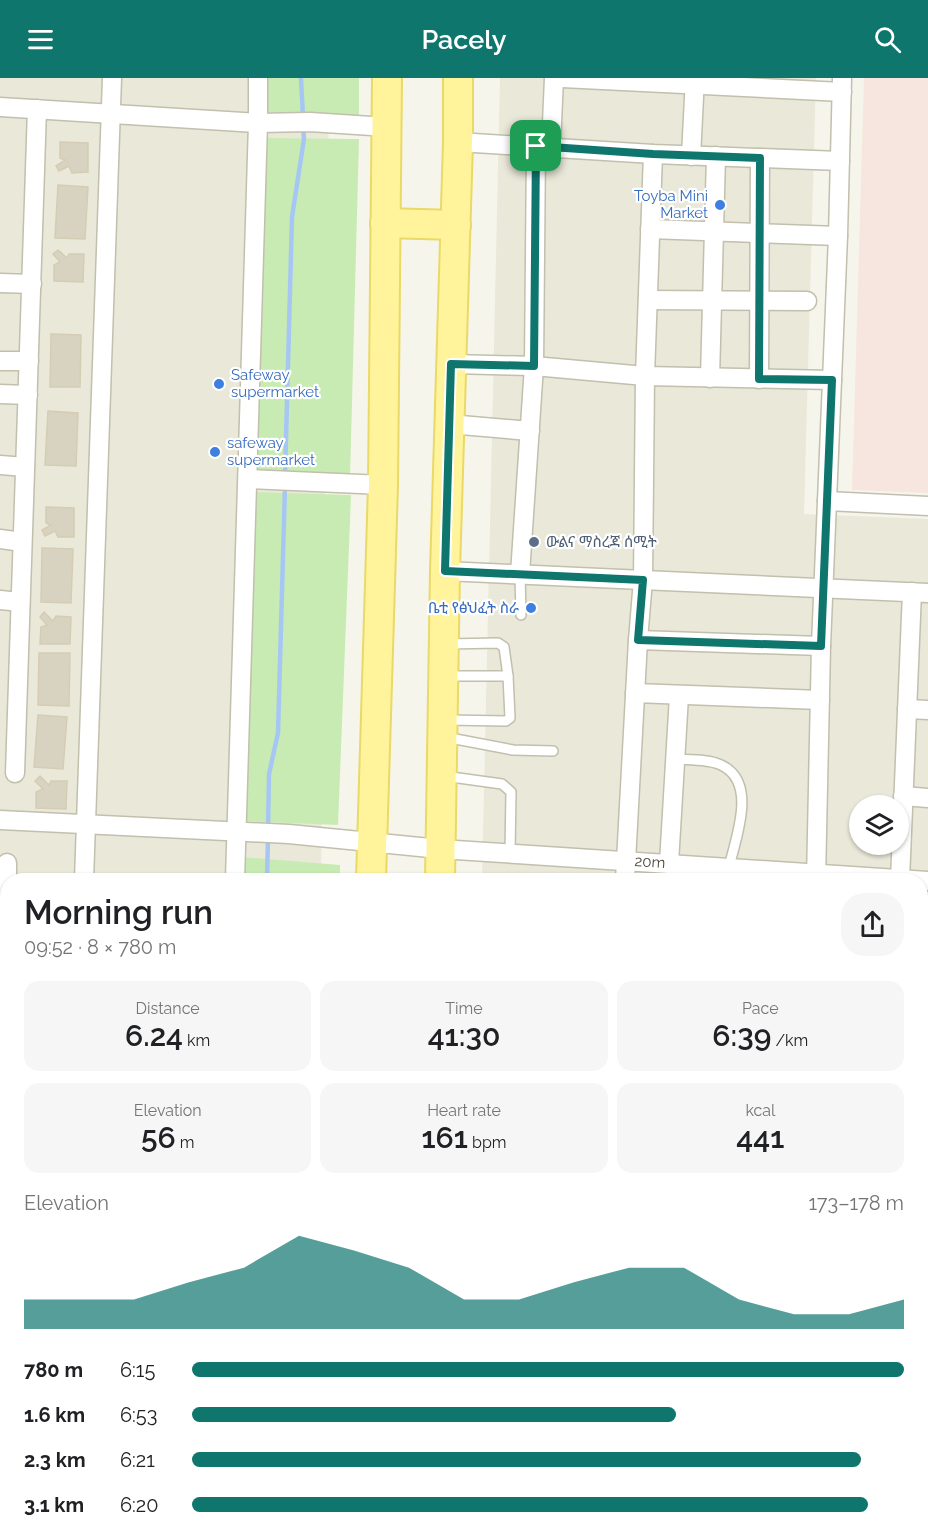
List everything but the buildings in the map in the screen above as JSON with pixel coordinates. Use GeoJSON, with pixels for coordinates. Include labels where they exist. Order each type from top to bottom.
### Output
{"type":"FeatureCollection","features":[{"type":"Feature","properties":{"kind":"main road"},"geometry":{"type":"LineString","coordinates":[[371,873],[383,485],[387,78]]}},
{"type":"Feature","properties":{"kind":"main road"},"geometry":{"type":"LineString","coordinates":[[440,873],[445,571],[456,225],[458,78]]}},
{"type":"Feature","properties":{"kind":"main road"},"geometry":{"type":"LineString","coordinates":[[386,223],[456,225]]}},
{"type":"Feature","properties":{"kind":"street"},"geometry":{"type":"LineString","coordinates":[[84,873],[112,78]]}},
{"type":"Feature","properties":{"kind":"street"},"geometry":{"type":"LineString","coordinates":[[235,873],[258,78]]}},
{"type":"Feature","properties":{"kind":"street"},"geometry":{"type":"LineString","coordinates":[[520,574],[534,366],[543,146],[554,78]]}},
{"type":"Feature","properties":{"kind":"street"},"geometry":{"type":"LineString","coordinates":[[562,78],[842,85],[821,646],[816,873]]}},
{"type":"Feature","properties":{"kind":"street"},"geometry":{"type":"LineString","coordinates":[[691,156],[695,82]]}},
{"type":"Feature","properties":{"kind":"street"},"geometry":{"type":"LineString","coordinates":[[0,107],[258,123],[310,122],[387,127]]}},
{"type":"Feature","properties":{"kind":"street"},"geometry":{"type":"LineString","coordinates":[[15,773],[7,737],[9,670],[20,602],[37,109]]}},
{"type":"Feature","properties":{"kind":"street"},"geometry":{"type":"LineString","coordinates":[[458,142],[691,156],[840,161]]}},
{"type":"Feature","properties":{"kind":"street"},"geometry":{"type":"LineString","coordinates":[[625,873],[643,580],[645,376],[653,154]]}},
{"type":"Feature","properties":{"kind":"street"},"geometry":{"type":"LineString","coordinates":[[710,378],[716,156]]}},
{"type":"Feature","properties":{"kind":"street"},"geometry":{"type":"LineString","coordinates":[[759,379],[760,158]]}},
{"type":"Feature","properties":{"kind":"street"},"geometry":{"type":"LineString","coordinates":[[650,230],[838,236]]}},
{"type":"Feature","properties":{"kind":"street"},"geometry":{"type":"LineString","coordinates":[[0,283],[32,284]]}},
{"type":"Feature","properties":{"kind":"street"},"geometry":{"type":"LineString","coordinates":[[648,300],[807,302]]}},
{"type":"Feature","properties":{"kind":"street"},"geometry":{"type":"LineString","coordinates":[[0,361],[29,361]]}},
{"type":"Feature","properties":{"kind":"street"},"geometry":{"type":"LineString","coordinates":[[451,364],[534,366],[645,376],[832,380]]}},
{"type":"Feature","properties":{"kind":"street"},"geometry":{"type":"LineString","coordinates":[[0,394],[28,394]]}},
{"type":"Feature","properties":{"kind":"street"},"geometry":{"type":"LineString","coordinates":[[449,424],[530,431]]}},
{"type":"Feature","properties":{"kind":"street"},"geometry":{"type":"LineString","coordinates":[[0,465],[25,467]]}},
{"type":"Feature","properties":{"kind":"street"},"geometry":{"type":"LineString","coordinates":[[248,479],[383,485]]}},
{"type":"Feature","properties":{"kind":"street"},"geometry":{"type":"LineString","coordinates":[[827,501],[928,506]]}},
{"type":"Feature","properties":{"kind":"street"},"geometry":{"type":"LineString","coordinates":[[0,539],[22,542]]}},
{"type":"Feature","properties":{"kind":"street"},"geometry":{"type":"LineString","coordinates":[[445,571],[920,592],[907,709],[903,795]]}},
{"type":"Feature","properties":{"kind":"street"},"geometry":{"type":"LineString","coordinates":[[0,600],[20,602]]}},
{"type":"Feature","properties":{"kind":"street"},"geometry":{"type":"LineString","coordinates":[[638,640],[821,646]]}},
{"type":"Feature","properties":{"kind":"street"},"geometry":{"type":"LineString","coordinates":[[635,693],[820,700]]}},
{"type":"Feature","properties":{"kind":"street"},"geometry":{"type":"LineString","coordinates":[[669,863],[679,696]]}},
{"type":"Feature","properties":{"kind":"street"},"geometry":{"type":"LineString","coordinates":[[907,709],[928,711]]}},
{"type":"Feature","properties":{"kind":"street"},"geometry":{"type":"LineString","coordinates":[[909,796],[928,798]]}},
{"type":"Feature","properties":{"kind":"street","name":"20m"},"geometry":{"type":"LineString","coordinates":[[0,820],[289,834],[440,849],[729,867],[781,873]]}},
{"type":"Feature","properties":{"kind":"street"},"geometry":{"type":"LineString","coordinates":[[900,873],[901,855]]}},
{"type":"Feature","properties":{"kind":"street"},"geometry":{"type":"LineString","coordinates":[[6,873],[7,863]]}},
{"type":"Feature","properties":{"kind":"lane"},"geometry":{"type":"LineString","coordinates":[[520,574],[521,615]]}},
{"type":"Feature","properties":{"kind":"lane"},"geometry":{"type":"LineString","coordinates":[[443,728],[506,721],[510,718],[504,647],[498,643],[444,644]]}},
{"type":"Feature","properties":{"kind":"lane"},"geometry":{"type":"LineString","coordinates":[[444,676],[508,676]]}},
{"type":"Feature","properties":{"kind":"lane"},"geometry":{"type":"LineString","coordinates":[[443,728],[513,750],[554,751]]}},
{"type":"Feature","properties":{"kind":"lane"},"geometry":{"type":"LineString","coordinates":[[675,759],[719,764],[732,771],[740,787],[741,810],[729,867]]}},
{"type":"Feature","properties":{"kind":"lane"},"geometry":{"type":"LineString","coordinates":[[442,776],[502,784],[511,792],[510,853]]}},
{"type":"Feature","properties":{"kind":"shaded area"},"geometry":{"type":"Polygon","coordinates":[[[0,78],[329,78],[321,873],[0,873],[0,78]]]}},
{"type":"Feature","properties":{"kind":"shaded area"},"geometry":{"type":"Polygon","coordinates":[[[500,78],[816,78],[804,514],[928,519],[928,873],[482,873],[500,78]]]}},
{"type":"Feature","properties":{"kind":"shaded area"},"geometry":{"type":"Polygon","coordinates":[[[864,78],[928,78],[928,493],[852,490],[864,78]]]}},
{"type":"Feature","properties":{"kind":"green space"},"geometry":{"type":"Polygon","coordinates":[[[268,78],[359,78],[359,116],[267,112],[268,78]]]}},
{"type":"Feature","properties":{"kind":"green space"},"geometry":{"type":"Polygon","coordinates":[[[266,138],[359,139],[350,478],[257,474],[266,138]]]}},
{"type":"Feature","properties":{"kind":"green space"},"geometry":{"type":"Polygon","coordinates":[[[252,492],[351,495],[338,825],[241,821],[252,492]]]}},
{"type":"Feature","properties":{"kind":"green space"},"geometry":{"type":"Polygon","coordinates":[[[240,857],[340,865],[340,873],[240,873],[240,857]]]}},
{"type":"Feature","properties":{"kind":"waterway"},"geometry":{"type":"LineString","coordinates":[[301,78],[303,117]]}},
{"type":"Feature","properties":{"kind":"waterway"},"geometry":{"type":"LineString","coordinates":[[285,476],[292,217],[304,139],[303,126]]}},
{"type":"Feature","properties":{"kind":"waterway"},"geometry":{"type":"LineString","coordinates":[[268,829],[269,774],[278,733],[285,485]]}},
{"type":"Feature","properties":{"kind":"waterway"},"geometry":{"type":"LineString","coordinates":[[267,873],[268,837]]}},
{"type":"Feature","properties":{"kind":"place","name":"Toyba Mini Market"},"geometry":{"type":"Point","coordinates":[720,205]}},
{"type":"Feature","properties":{"kind":"place","name":"Safeway supermarket"},"geometry":{"type":"Point","coordinates":[219,384]}},
{"type":"Feature","properties":{"kind":"place","name":"safeway supermarket"},"geometry":{"type":"Point","coordinates":[215,452]}},
{"type":"Feature","properties":{"kind":"place","name":"ውልና ማስረጃ ሰሚት"},"geometry":{"type":"Point","coordinates":[534,542]}},
{"type":"Feature","properties":{"kind":"place","name":"ቤቲ የፅህፈት ስራ"},"geometry":{"type":"Point","coordinates":[531,608]}},
{"type":"Feature","properties":{"kind":"route"},"geometry":{"type":"LineString","coordinates":[[536,146],[760,158],[759,379],[832,380],[821,646],[638,640],[643,580],[445,571],[451,364],[534,366],[536,146]]}}]}
